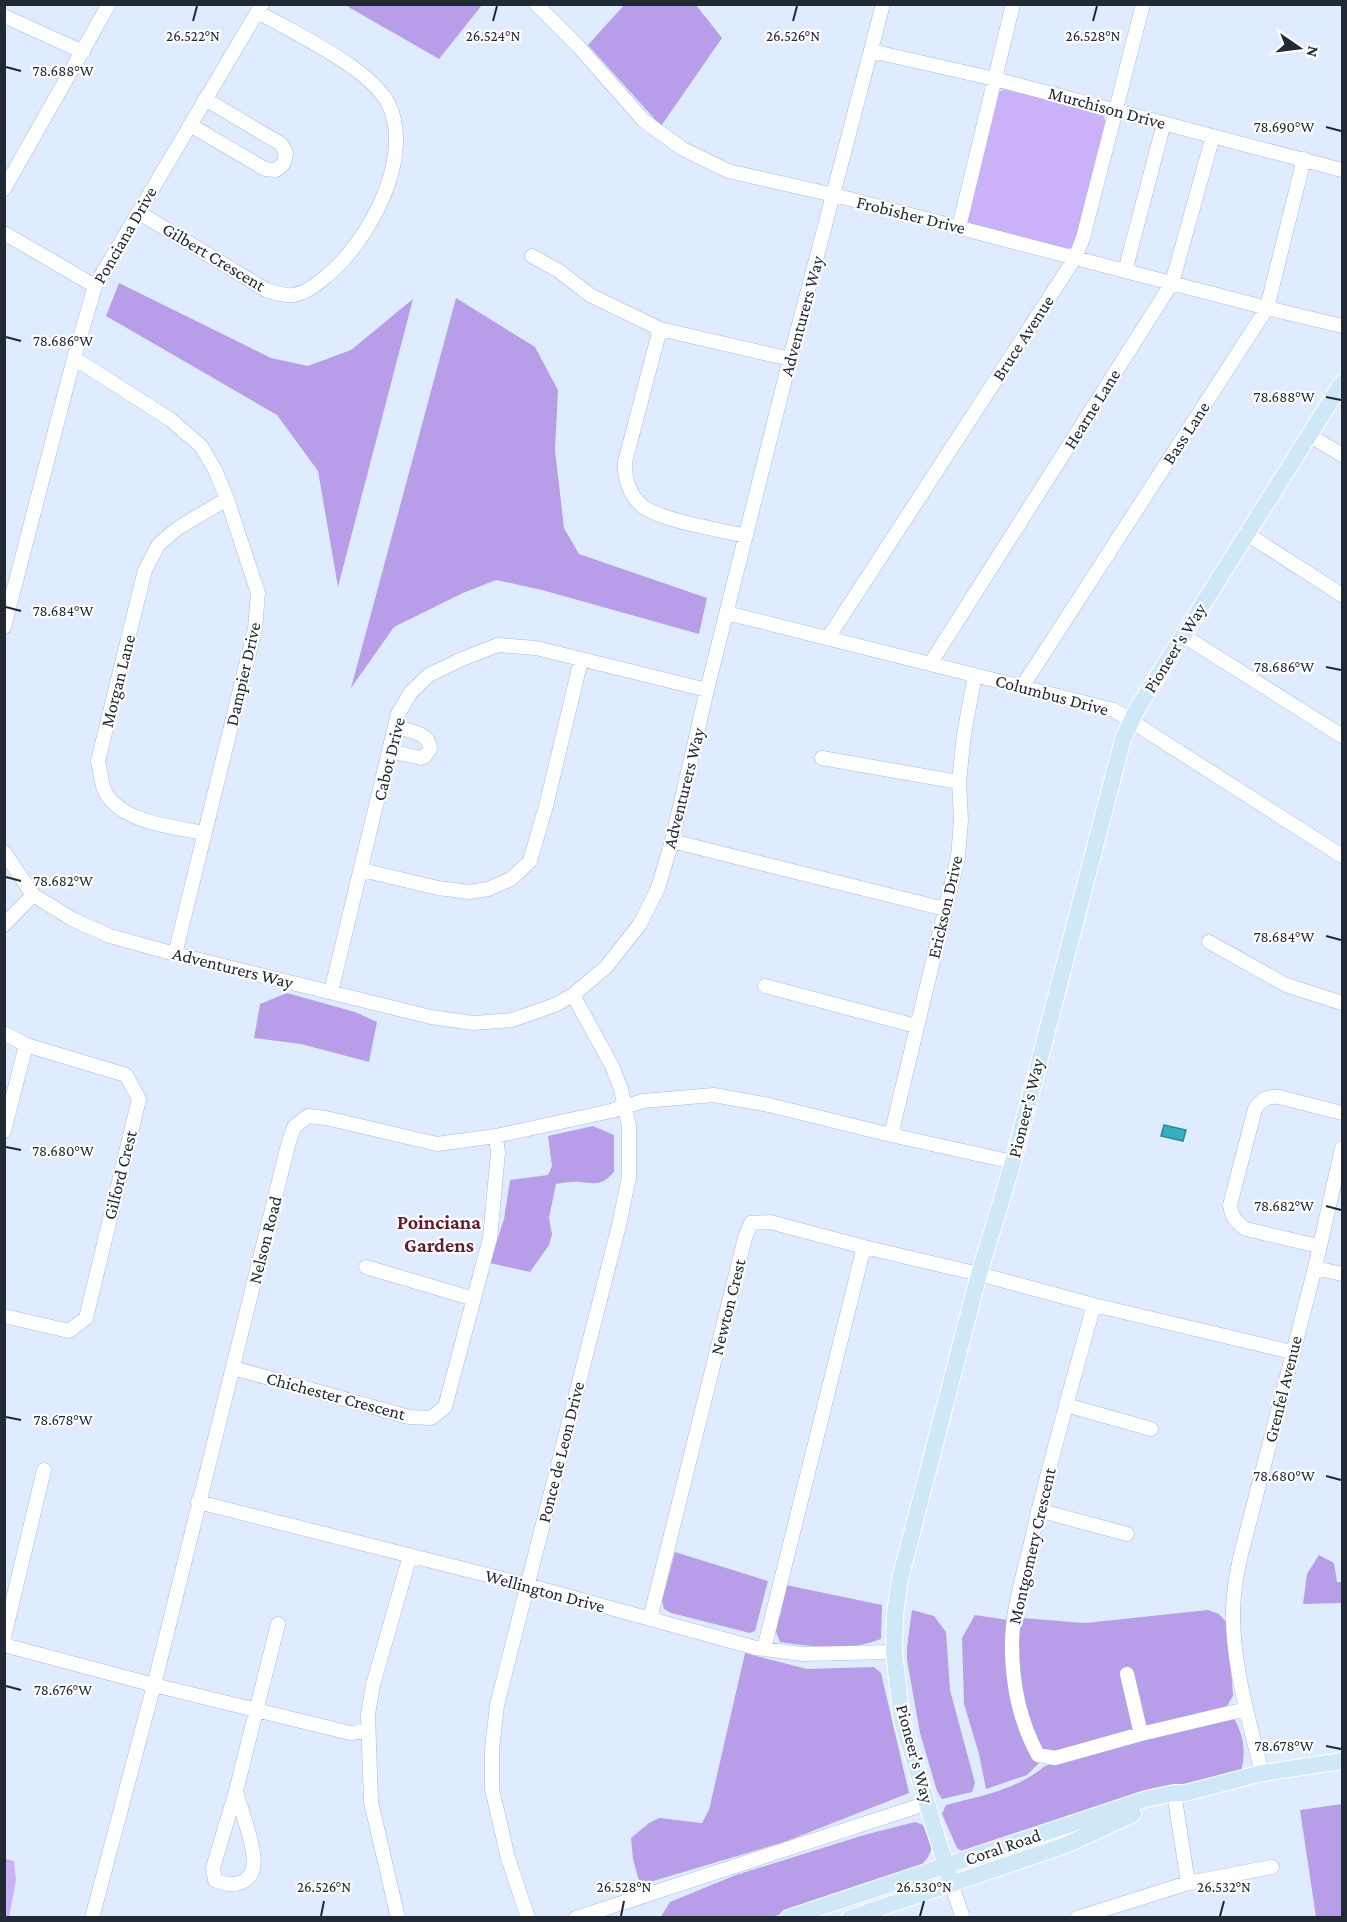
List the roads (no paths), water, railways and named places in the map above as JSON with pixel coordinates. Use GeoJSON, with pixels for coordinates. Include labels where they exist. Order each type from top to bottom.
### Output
{"type":"FeatureCollection","features":[{"type":"Feature","properties":{"kind":"main road","name":"Pioneer's Way"},"geometry":{"type":"LineString","coordinates":[[951,1883],[902,1721],[894,1652],[895,1614],[900,1579],[979,1274],[1013,1162],[1121,745],[1131,722],[1342,382]]}},
{"type":"Feature","properties":{"kind":"main road","name":"Coral Road"},"geometry":{"type":"LineString","coordinates":[[850,1917],[1066,1845],[1123,1817],[1178,1795],[1262,1773],[1342,1761]]}},
{"type":"Feature","properties":{"kind":"main road","name":"Coral Road"},"geometry":{"type":"LineString","coordinates":[[797,1916],[1146,1799],[1178,1795]]}},
{"type":"Feature","properties":{"kind":"street"},"geometry":{"type":"LineString","coordinates":[[4,189],[110,4]]}},
{"type":"Feature","properties":{"kind":"street","name":"Frobisher Drive"},"geometry":{"type":"LineString","coordinates":[[537,4],[579,47],[644,121],[683,149],[728,171],[959,226],[1342,326]]}},
{"type":"Feature","properties":{"kind":"street","name":"Adventurers Way"},"geometry":{"type":"LineString","coordinates":[[33,895],[74,920],[110,936],[431,1017],[472,1023],[512,1020],[555,1005],[573,995],[606,967],[640,924],[658,888],[672,841],[707,690],[790,359],[882,4]]}},
{"type":"Feature","properties":{"kind":"street"},"geometry":{"type":"LineString","coordinates":[[959,226],[1014,4]]}},
{"type":"Feature","properties":{"kind":"street","name":"Bruce Avenue"},"geometry":{"type":"LineString","coordinates":[[828,638],[1075,258],[1083,238],[1143,4]]}},
{"type":"Feature","properties":{"kind":"street","name":"Ponciana Drive"},"geometry":{"type":"LineString","coordinates":[[4,627],[95,286],[260,8]]}},
{"type":"Feature","properties":{"kind":"street","name":"Gilbert Crescent"},"geometry":{"type":"LineString","coordinates":[[138,212],[266,290],[281,295],[303,292],[316,285],[348,256],[369,226],[383,198],[394,151],[395,125],[387,101],[362,73],[260,8]]}},
{"type":"Feature","properties":{"kind":"street"},"geometry":{"type":"LineString","coordinates":[[4,16],[83,52]]}},
{"type":"Feature","properties":{"kind":"street","name":"Murchison Drive"},"geometry":{"type":"LineString","coordinates":[[871,51],[995,79],[1342,170]]}},
{"type":"Feature","properties":{"kind":"street"},"geometry":{"type":"LineString","coordinates":[[190,125],[265,169],[276,170],[284,163],[286,153],[281,144],[206,99]]}},
{"type":"Feature","properties":{"kind":"street"},"geometry":{"type":"LineString","coordinates":[[1125,271],[1164,123]]}},
{"type":"Feature","properties":{"kind":"street","name":"Hearne Lane"},"geometry":{"type":"LineString","coordinates":[[930,664],[1173,283],[1213,136]]}},
{"type":"Feature","properties":{"kind":"street","name":"Bass Lane"},"geometry":{"type":"LineString","coordinates":[[1022,687],[1267,308],[1304,159]]}},
{"type":"Feature","properties":{"kind":"street"},"geometry":{"type":"LineString","coordinates":[[4,233],[95,286]]}},
{"type":"Feature","properties":{"kind":"street"},"geometry":{"type":"LineString","coordinates":[[532,256],[559,271],[590,296],[660,329],[790,359]]}},
{"type":"Feature","properties":{"kind":"street"},"geometry":{"type":"LineString","coordinates":[[660,329],[626,455],[624,470],[630,490],[642,506],[658,514],[746,536]]}},
{"type":"Feature","properties":{"kind":"street","name":"Dampier Drive"},"geometry":{"type":"LineString","coordinates":[[74,358],[171,420],[201,446],[227,499],[258,593],[255,629],[175,954]]}},
{"type":"Feature","properties":{"kind":"street"},"geometry":{"type":"LineString","coordinates":[[1309,435],[1342,456]]}},
{"type":"Feature","properties":{"kind":"street","name":"Morgan Lane"},"geometry":{"type":"LineString","coordinates":[[204,833],[132,816],[112,803],[104,789],[98,761],[145,570],[159,544],[178,528],[227,499]]}},
{"type":"Feature","properties":{"kind":"street"},"geometry":{"type":"LineString","coordinates":[[1247,534],[1342,595]]}},
{"type":"Feature","properties":{"kind":"street","name":"Columbus Drive"},"geometry":{"type":"LineString","coordinates":[[728,613],[1114,710],[1342,856]]}},
{"type":"Feature","properties":{"kind":"street"},"geometry":{"type":"LineString","coordinates":[[1184,636],[1342,736]]}},
{"type":"Feature","properties":{"kind":"street","name":"Cabot Drive"},"geometry":{"type":"LineString","coordinates":[[331,992],[398,714],[411,692],[429,675],[498,645],[536,648],[707,690]]}},
{"type":"Feature","properties":{"kind":"street"},"geometry":{"type":"LineString","coordinates":[[362,870],[438,888],[469,892],[488,889],[511,879],[530,861],[546,806],[581,660]]}},
{"type":"Feature","properties":{"kind":"street","name":"Erickson Drive"},"geometry":{"type":"LineString","coordinates":[[891,1135],[958,857],[961,820],[959,782],[964,735],[975,675]]}},
{"type":"Feature","properties":{"kind":"street"},"geometry":{"type":"LineString","coordinates":[[390,751],[421,758],[426,756],[430,749],[429,741],[424,735],[395,727]]}},
{"type":"Feature","properties":{"kind":"street"},"geometry":{"type":"LineString","coordinates":[[822,758],[959,782]]}},
{"type":"Feature","properties":{"kind":"street"},"geometry":{"type":"LineString","coordinates":[[672,841],[945,909]]}},
{"type":"Feature","properties":{"kind":"street"},"geometry":{"type":"LineString","coordinates":[[4,852],[33,895],[4,925]]}},
{"type":"Feature","properties":{"kind":"street"},"geometry":{"type":"LineString","coordinates":[[1209,942],[1286,985],[1342,1003]]}},
{"type":"Feature","properties":{"kind":"street"},"geometry":{"type":"LineString","coordinates":[[765,986],[916,1026]]}},
{"type":"Feature","properties":{"kind":"street","name":"Ponce de Leon Drive"},"geometry":{"type":"LineString","coordinates":[[528,1917],[508,1858],[492,1789],[492,1749],[497,1705],[619,1225],[629,1177],[629,1127],[625,1106],[612,1066],[573,995]]}},
{"type":"Feature","properties":{"kind":"street","name":"Gilford Crest"},"geometry":{"type":"LineString","coordinates":[[4,1033],[26,1045],[126,1076],[139,1100],[86,1318],[69,1331],[4,1316]]}},
{"type":"Feature","properties":{"kind":"street"},"geometry":{"type":"LineString","coordinates":[[4,1131],[26,1045]]}},
{"type":"Feature","properties":{"kind":"street","name":"Nelson Road"},"geometry":{"type":"LineString","coordinates":[[92,1917],[154,1686],[198,1502],[294,1127],[308,1116],[326,1118],[437,1144],[496,1136],[611,1112],[643,1101],[714,1095],[769,1105],[1013,1162]]}},
{"type":"Feature","properties":{"kind":"street"},"geometry":{"type":"LineString","coordinates":[[1318,1246],[1246,1229],[1232,1216],[1230,1205],[1255,1109],[1261,1101],[1271,1096],[1279,1097],[1342,1113]]}},
{"type":"Feature","properties":{"kind":"street","name":"Chichester Crescent"},"geometry":{"type":"LineString","coordinates":[[233,1368],[409,1417],[431,1418],[445,1407],[490,1238],[497,1171],[496,1136]]}},
{"type":"Feature","properties":{"kind":"street","name":"Grenfel Avenue"},"geometry":{"type":"LineString","coordinates":[[1262,1773],[1246,1709],[1235,1640],[1234,1597],[1241,1554],[1315,1268],[1318,1246],[1342,1148]]}},
{"type":"Feature","properties":{"kind":"street","name":"Newton Crest"},"geometry":{"type":"LineString","coordinates":[[650,1619],[745,1238],[751,1223],[770,1222],[1094,1305],[1292,1352]]}},
{"type":"Feature","properties":{"kind":"street"},"geometry":{"type":"LineString","coordinates":[[764,1649],[864,1247]]}},
{"type":"Feature","properties":{"kind":"street"},"geometry":{"type":"LineString","coordinates":[[366,1267],[474,1299]]}},
{"type":"Feature","properties":{"kind":"street"},"geometry":{"type":"LineString","coordinates":[[1315,1268],[1342,1275]]}},
{"type":"Feature","properties":{"kind":"street","name":"Montgomery Crescent"},"geometry":{"type":"LineString","coordinates":[[1094,1305],[1038,1510],[1016,1605],[1012,1645],[1015,1687],[1026,1733],[1038,1755],[1055,1758],[1141,1734],[1246,1709]]}},
{"type":"Feature","properties":{"kind":"street"},"geometry":{"type":"LineString","coordinates":[[1066,1405],[1151,1429]]}},
{"type":"Feature","properties":{"kind":"street"},"geometry":{"type":"LineString","coordinates":[[4,1637],[44,1470]]}},
{"type":"Feature","properties":{"kind":"street","name":"Wellington Drive"},"geometry":{"type":"LineString","coordinates":[[198,1502],[527,1585],[764,1649],[802,1654],[894,1652]]}},
{"type":"Feature","properties":{"kind":"street"},"geometry":{"type":"LineString","coordinates":[[1038,1510],[1127,1534]]}},
{"type":"Feature","properties":{"kind":"street"},"geometry":{"type":"LineString","coordinates":[[398,1917],[371,1802],[368,1714],[373,1685],[410,1556]]}},
{"type":"Feature","properties":{"kind":"street"},"geometry":{"type":"LineString","coordinates":[[236,1791],[254,1854],[253,1870],[247,1880],[237,1884],[225,1884],[215,1880],[213,1868],[236,1791],[278,1624]]}},
{"type":"Feature","properties":{"kind":"street"},"geometry":{"type":"LineString","coordinates":[[4,1645],[154,1686],[350,1733],[368,1731]]}},
{"type":"Feature","properties":{"kind":"street"},"geometry":{"type":"LineString","coordinates":[[1127,1674],[1141,1734]]}},
{"type":"Feature","properties":{"kind":"street"},"geometry":{"type":"LineString","coordinates":[[1178,1795],[1188,1883]]}},
{"type":"Feature","properties":{"kind":"street"},"geometry":{"type":"LineString","coordinates":[[576,1917],[928,1803]]}},
{"type":"Feature","properties":{"kind":"street"},"geometry":{"type":"LineString","coordinates":[[1077,1917],[1188,1883],[1272,1867]]}},
{"type":"Feature","properties":{"kind":"street"},"geometry":{"type":"LineString","coordinates":[[951,1883],[963,1917]]}},
{"type":"Feature","properties":{"kind":"water"},"geometry":{"type":"Polygon","coordinates":[[[1164,1125],[1186,1130],[1183,1141],[1161,1136],[1164,1125]]]}},
{"type":"Feature","properties":{"kind":"district","name":"Poinciana Gardens"},"geometry":{"type":"Point","coordinates":[439,1234]}}]}
